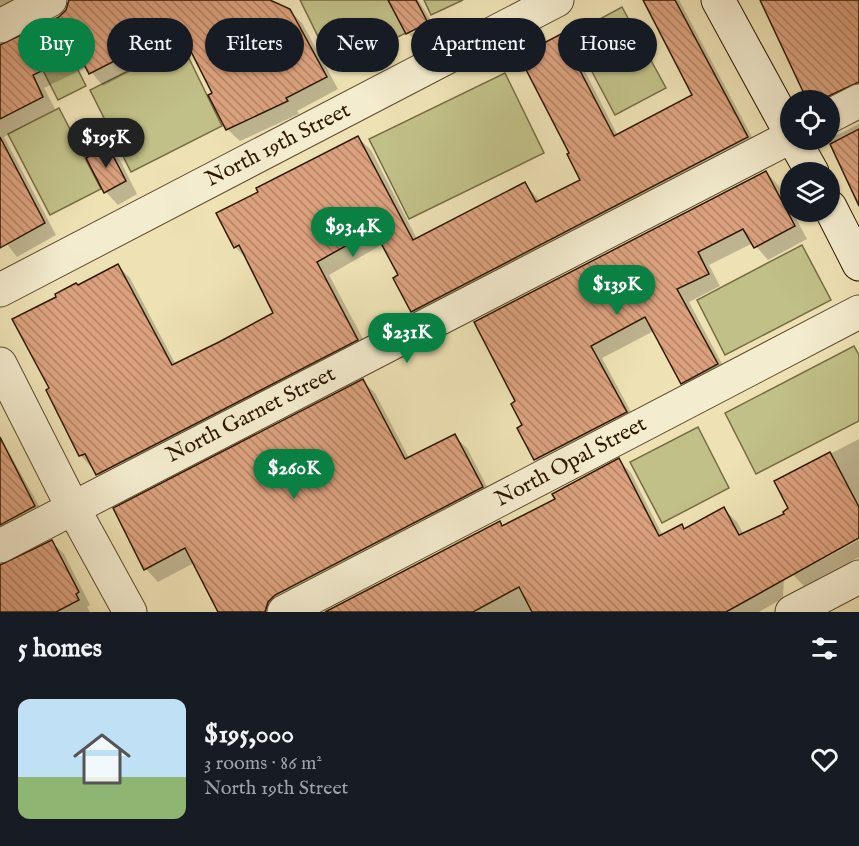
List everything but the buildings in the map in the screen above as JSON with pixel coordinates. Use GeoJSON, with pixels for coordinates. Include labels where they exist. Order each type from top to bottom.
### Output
{"type":"FeatureCollection","features":[{"type":"Feature","properties":{"kind":"street"},"geometry":{"type":"LineString","coordinates":[[0,26],[50,0]]}},
{"type":"Feature","properties":{"kind":"street","name":"North 19th Street"},"geometry":{"type":"LineString","coordinates":[[0,290],[557,0]]}},
{"type":"Feature","properties":{"kind":"street"},"geometry":{"type":"LineString","coordinates":[[718,0],[780,115]]}},
{"type":"Feature","properties":{"kind":"street"},"geometry":{"type":"LineString","coordinates":[[840,111],[859,101]]}},
{"type":"Feature","properties":{"kind":"street","name":"North Garnet Street"},"geometry":{"type":"LineString","coordinates":[[0,546],[780,139]]}},
{"type":"Feature","properties":{"kind":"street"},"geometry":{"type":"LineString","coordinates":[[838,222],[859,264]]}},
{"type":"Feature","properties":{"kind":"street","name":"North Opal Street"},"geometry":{"type":"LineString","coordinates":[[284,612],[859,312]]}},
{"type":"Feature","properties":{"kind":"street"},"geometry":{"type":"LineString","coordinates":[[0,364],[73,508],[130,612]]}},
{"type":"Feature","properties":{"kind":"street"},"geometry":{"type":"LineString","coordinates":[[792,612],[859,577]]}},
{"type":"Feature","properties":{"kind":"shaded area"},"geometry":{"type":"Polygon","coordinates":[[[300,0],[389,0],[398,18],[316,18],[316,32],[300,0]]]}},
{"type":"Feature","properties":{"kind":"shaded area"},"geometry":{"type":"Polygon","coordinates":[[[424,0],[463,0],[431,15],[424,0]]]}},
{"type":"Feature","properties":{"kind":"shaded area"},"geometry":{"type":"Polygon","coordinates":[[[622,7],[628,18],[602,18],[622,7]]]}},
{"type":"Feature","properties":{"kind":"shaded area"},"geometry":{"type":"Polygon","coordinates":[[[399,19],[406,33],[399,36],[399,19]]]}},
{"type":"Feature","properties":{"kind":"shaded area"},"geometry":{"type":"Polygon","coordinates":[[[193,67],[222,126],[131,172],[90,90],[126,72],[193,72],[193,67]]]}},
{"type":"Feature","properties":{"kind":"shaded area"},"geometry":{"type":"Polygon","coordinates":[[[657,71],[666,88],[615,115],[592,72],[657,71]]]}},
{"type":"Feature","properties":{"kind":"shaded area"},"geometry":{"type":"Polygon","coordinates":[[[44,72],[79,72],[86,86],[58,100],[44,72]]]}},
{"type":"Feature","properties":{"kind":"shaded area"},"geometry":{"type":"Polygon","coordinates":[[[505,73],[544,153],[409,219],[369,139],[505,73]]]}},
{"type":"Feature","properties":{"kind":"shaded area"},"geometry":{"type":"Polygon","coordinates":[[[59,108],[101,189],[50,215],[8,134],[59,108]]]}},
{"type":"Feature","properties":{"kind":"shaded area"},"geometry":{"type":"Polygon","coordinates":[[[802,245],[831,300],[725,355],[697,300],[802,245]]]}},
{"type":"Feature","properties":{"kind":"shaded area"},"geometry":{"type":"Polygon","coordinates":[[[854,346],[859,355],[859,421],[756,474],[725,413],[854,346]]]}},
{"type":"Feature","properties":{"kind":"shaded area"},"geometry":{"type":"Polygon","coordinates":[[[698,427],[729,488],[662,523],[630,462],[698,427]]]}}]}
